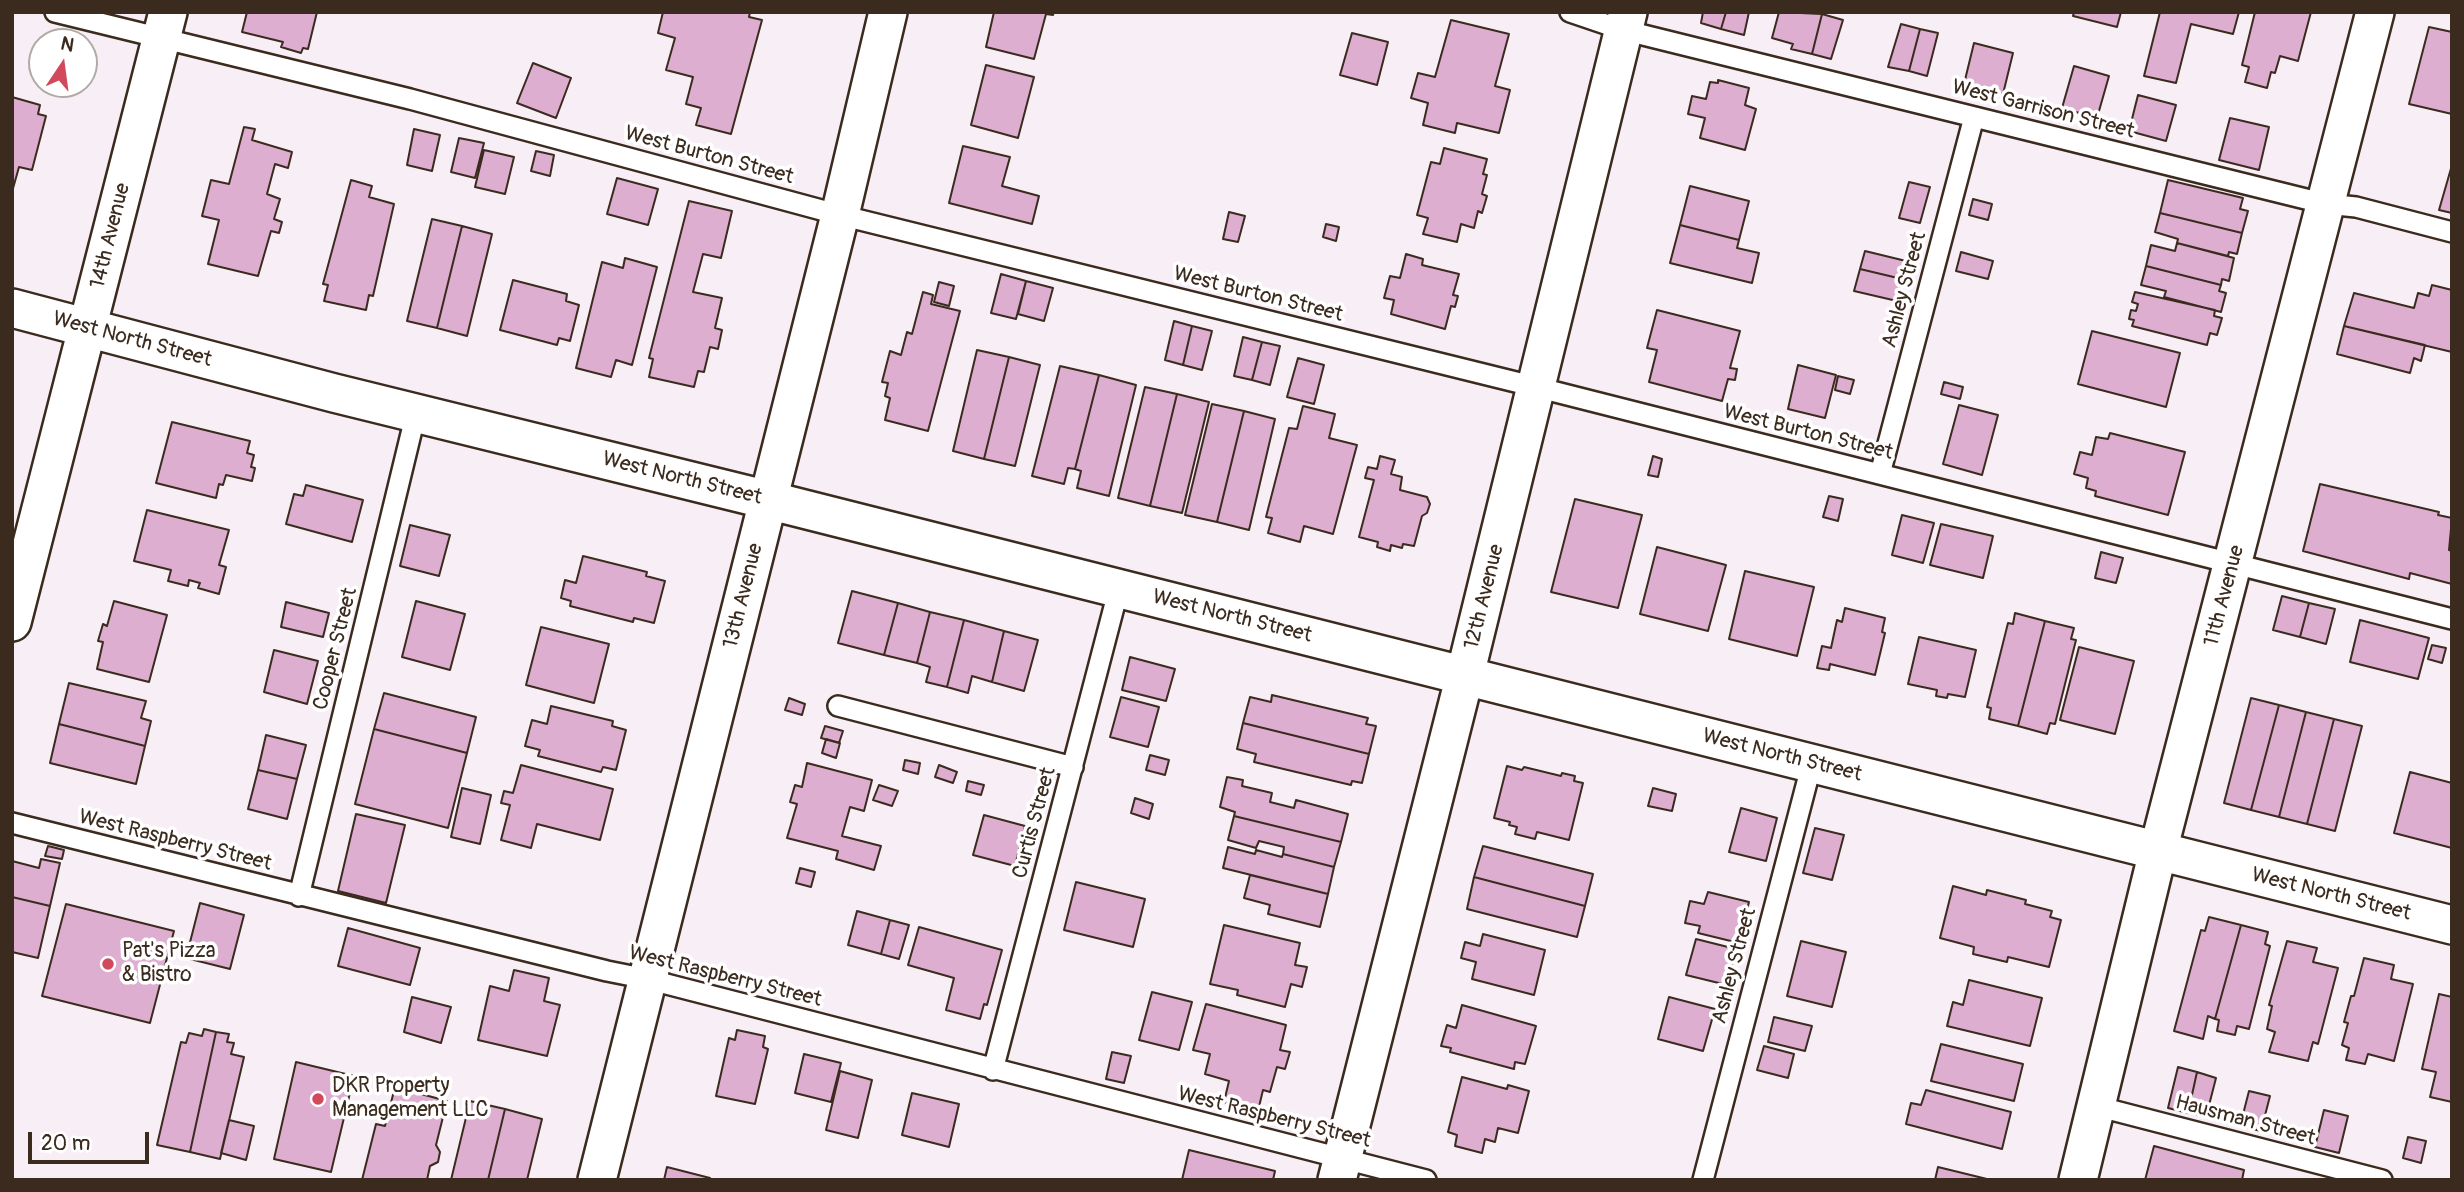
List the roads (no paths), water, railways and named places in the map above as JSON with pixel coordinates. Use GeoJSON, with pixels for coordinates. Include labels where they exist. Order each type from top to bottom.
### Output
{"type":"FeatureCollection","features":[{"type":"Feature","properties":{"kind":"street","name":"13th Avenue"},"geometry":{"type":"LineString","coordinates":[[597,1180],[840,215],[888,12]]}},
{"type":"Feature","properties":{"kind":"street","name":"11th Avenue"},"geometry":{"type":"LineString","coordinates":[[2078,1180],[2158,851],[2375,12]]}},
{"type":"Feature","properties":{"kind":"street","name":"12th Avenue"},"geometry":{"type":"LineString","coordinates":[[1340,1170],[1465,675],[1625,21]]}},
{"type":"Feature","properties":{"kind":"street","name":"14th Avenue"},"geometry":{"type":"LineString","coordinates":[[12,622],[164,26]]}},
{"type":"Feature","properties":{"kind":"street","name":"West North Street"},"geometry":{"type":"LineString","coordinates":[[12,309],[2452,925]]}},
{"type":"Feature","properties":{"kind":"lane","name":"West Burton Street"},"geometry":{"type":"LineString","coordinates":[[55,12],[164,26],[410,99],[840,215],[1536,387],[2452,619]]}},
{"type":"Feature","properties":{"kind":"lane","name":"West Garrison Street"},"geometry":{"type":"LineString","coordinates":[[1570,12],[1625,21],[1974,117],[2326,204],[2356,207],[2452,232]]}},
{"type":"Feature","properties":{"kind":"lane","name":"Ashley Street"},"geometry":{"type":"LineString","coordinates":[[1880,474],[1974,117]]}},
{"type":"Feature","properties":{"kind":"lane","name":"Cooper Street"},"geometry":{"type":"LineString","coordinates":[[299,896],[416,413]]}},
{"type":"Feature","properties":{"kind":"lane","name":"Curtis Street"},"geometry":{"type":"LineString","coordinates":[[993,1070],[1119,589]]}},
{"type":"Feature","properties":{"kind":"lane"},"geometry":{"type":"LineString","coordinates":[[838,706],[1073,767]]}},
{"type":"Feature","properties":{"kind":"lane","name":"Ashley Street"},"geometry":{"type":"LineString","coordinates":[[1703,1180],[1812,764]]}},
{"type":"Feature","properties":{"kind":"lane","name":"West Raspberry Street"},"geometry":{"type":"LineString","coordinates":[[12,823],[299,896],[647,979],[993,1070],[1340,1170],[1426,1180]]}},
{"type":"Feature","properties":{"kind":"lane","name":"Hausman Street"},"geometry":{"type":"LineString","coordinates":[[2096,1106],[2382,1180]]}},
{"type":"Feature","properties":{"kind":"place","name":"Pat's Pizza & Bistro"},"geometry":{"type":"Point","coordinates":[108,964]}},
{"type":"Feature","properties":{"kind":"place","name":"DKR Property Management LLC"},"geometry":{"type":"Point","coordinates":[318,1099]}}]}
